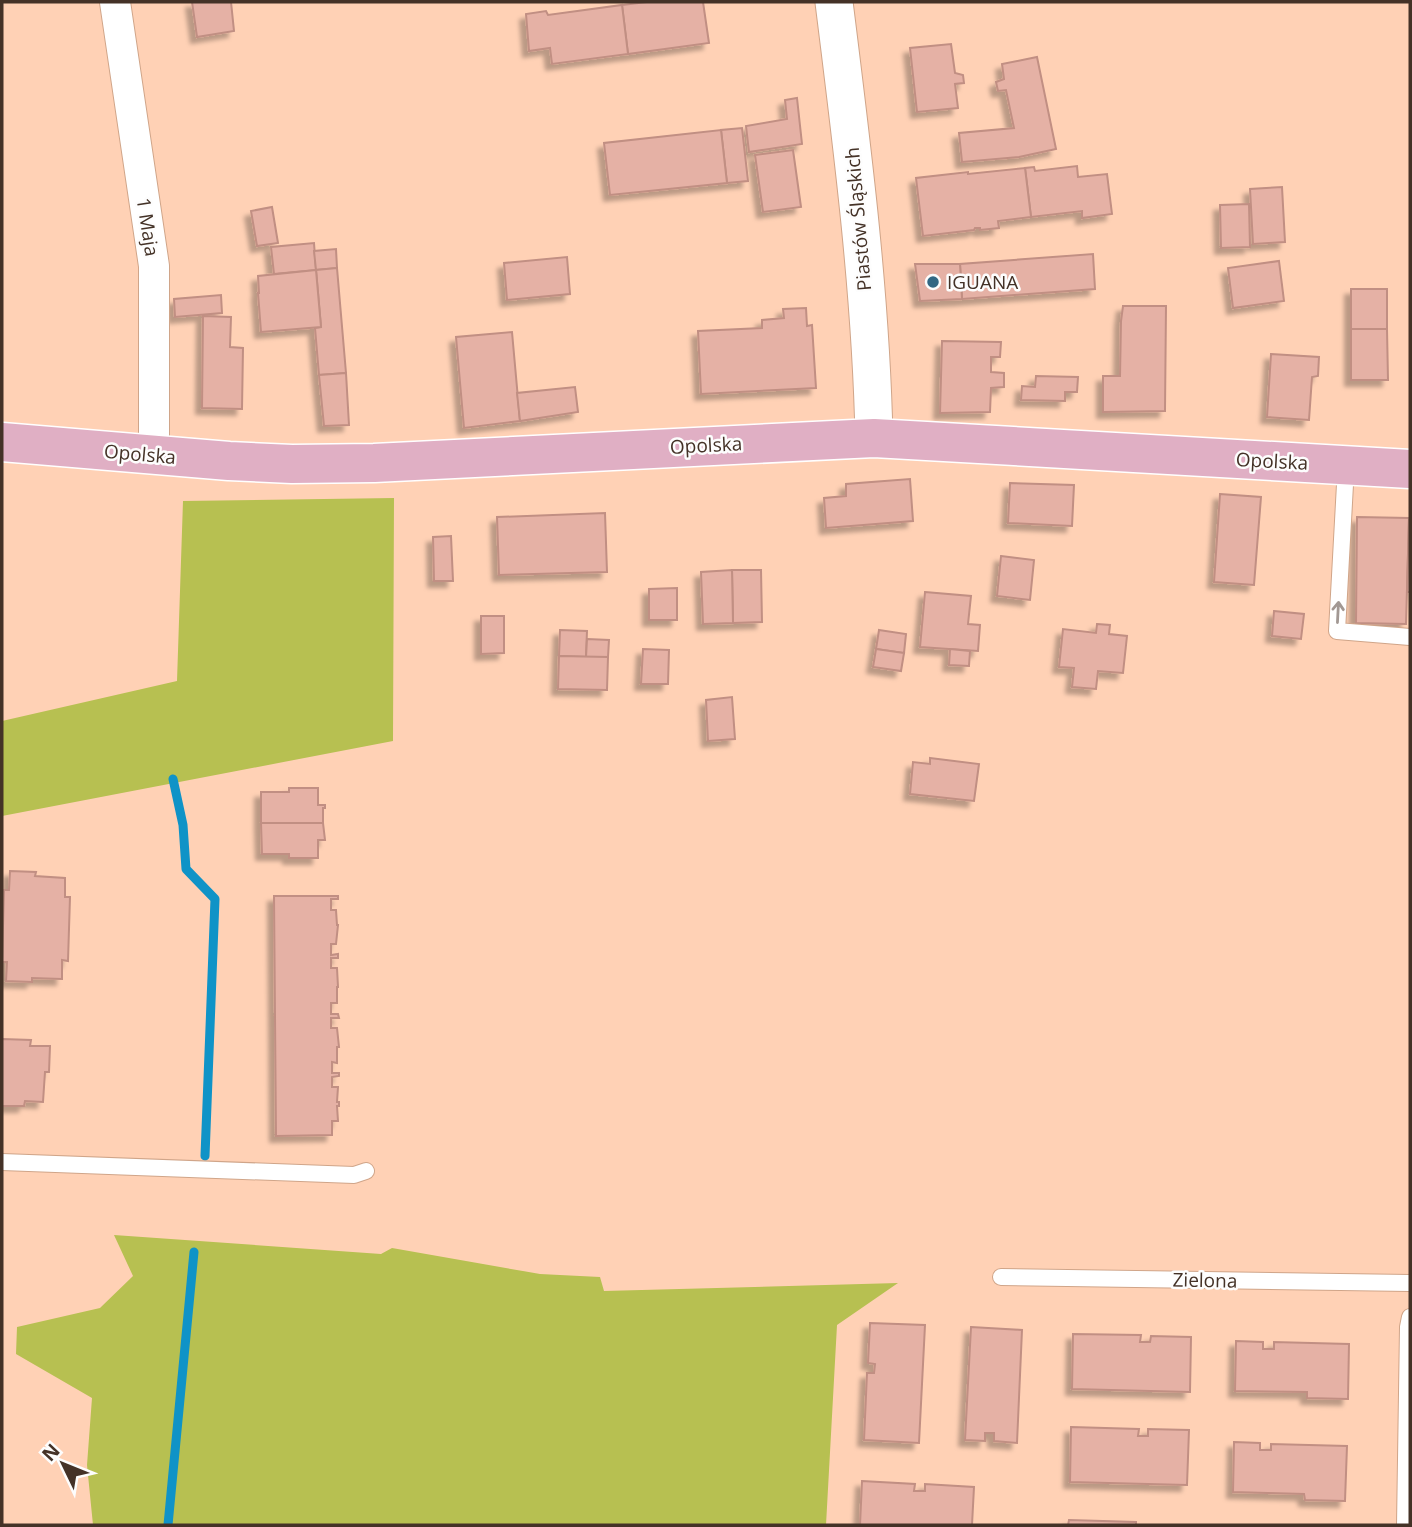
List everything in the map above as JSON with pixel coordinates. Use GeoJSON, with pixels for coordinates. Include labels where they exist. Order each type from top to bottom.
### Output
{"type":"FeatureCollection","features":[{"type":"Feature","properties":{"kind":"main road","name":"Opolska"},"geometry":{"type":"LineString","coordinates":[[2,442],[292,464],[374,463],[874,438],[1410,469]]}},
{"type":"Feature","properties":{"kind":"street","name":"1 Maja"},"geometry":{"type":"LineString","coordinates":[[115,2],[154,266],[153,455]]}},
{"type":"Feature","properties":{"kind":"street","name":"Piastów Śląskich"},"geometry":{"type":"LineString","coordinates":[[834,2],[854,164],[873,391],[874,438]]}},
{"type":"Feature","properties":{"kind":"lane"},"geometry":{"type":"LineString","coordinates":[[1346,466],[1337,631],[1410,637]]}},
{"type":"Feature","properties":{"kind":"lane"},"geometry":{"type":"LineString","coordinates":[[2,1163],[354,1175],[366,1171]]}},
{"type":"Feature","properties":{"kind":"lane","name":"Zielona"},"geometry":{"type":"LineString","coordinates":[[1001,1277],[1410,1283]]}},
{"type":"Feature","properties":{"kind":"lane"},"geometry":{"type":"LineString","coordinates":[[1405,1525],[1410,1317]]}},
{"type":"Feature","properties":{"kind":"green space"},"geometry":{"type":"Polygon","coordinates":[[[394,498],[393,741],[2,816],[2,721],[177,681],[183,501],[394,498]]]}},
{"type":"Feature","properties":{"kind":"green space"},"geometry":{"type":"Polygon","coordinates":[[[114,1235],[381,1254],[392,1248],[540,1274],[600,1277],[604,1291],[898,1283],[837,1325],[826,1525],[93,1525],[87,1465],[92,1398],[16,1354],[17,1327],[100,1308],[133,1276],[114,1235]]]}},
{"type":"Feature","properties":{"kind":"building"},"geometry":{"type":"Polygon","coordinates":[[[192,2],[231,2],[234,31],[197,37],[192,2]]]}},
{"type":"Feature","properties":{"kind":"building"},"geometry":{"type":"Polygon","coordinates":[[[703,2],[709,43],[628,54],[622,5],[703,2]]]}},
{"type":"Feature","properties":{"kind":"building"},"geometry":{"type":"Polygon","coordinates":[[[622,5],[628,54],[552,64],[550,48],[529,51],[526,14],[546,11],[548,15],[622,5]]]}},
{"type":"Feature","properties":{"kind":"building"},"geometry":{"type":"Polygon","coordinates":[[[951,44],[955,73],[963,75],[964,83],[955,84],[958,108],[917,112],[910,48],[951,44]]]}},
{"type":"Feature","properties":{"kind":"building"},"geometry":{"type":"Polygon","coordinates":[[[1037,57],[1056,149],[1019,157],[962,162],[959,133],[1014,128],[1006,90],[998,91],[996,82],[1004,79],[1002,64],[1037,57]]]}},
{"type":"Feature","properties":{"kind":"building"},"geometry":{"type":"Polygon","coordinates":[[[797,98],[802,144],[749,152],[746,126],[787,119],[785,100],[797,98]]]}},
{"type":"Feature","properties":{"kind":"building"},"geometry":{"type":"Polygon","coordinates":[[[742,128],[748,181],[727,183],[721,130],[742,128]]]}},
{"type":"Feature","properties":{"kind":"building"},"geometry":{"type":"Polygon","coordinates":[[[721,130],[727,183],[610,195],[604,143],[721,130]]]}},
{"type":"Feature","properties":{"kind":"building"},"geometry":{"type":"Polygon","coordinates":[[[793,150],[801,207],[763,212],[755,155],[793,150]]]}},
{"type":"Feature","properties":{"kind":"building"},"geometry":{"type":"Polygon","coordinates":[[[1077,166],[1078,177],[1107,174],[1112,214],[1082,218],[1082,211],[1031,217],[1025,168],[1034,167],[1035,171],[1077,166]]]}},
{"type":"Feature","properties":{"kind":"building"},"geometry":{"type":"Polygon","coordinates":[[[1025,168],[1031,217],[998,221],[999,228],[975,228],[923,236],[916,178],[1025,168]]]}},
{"type":"Feature","properties":{"kind":"building"},"geometry":{"type":"Polygon","coordinates":[[[1282,187],[1285,242],[1253,244],[1250,189],[1282,187]]]}},
{"type":"Feature","properties":{"kind":"building"},"geometry":{"type":"Polygon","coordinates":[[[1249,204],[1250,247],[1221,248],[1220,205],[1249,204]]]}},
{"type":"Feature","properties":{"kind":"building"},"geometry":{"type":"Polygon","coordinates":[[[272,207],[278,243],[257,246],[251,211],[272,207]]]}},
{"type":"Feature","properties":{"kind":"building"},"geometry":{"type":"Polygon","coordinates":[[[314,243],[316,270],[274,274],[271,247],[314,243]]]}},
{"type":"Feature","properties":{"kind":"building"},"geometry":{"type":"Polygon","coordinates":[[[336,249],[337,268],[316,270],[314,251],[336,249]]]}},
{"type":"Feature","properties":{"kind":"building"},"geometry":{"type":"Polygon","coordinates":[[[1093,254],[1095,289],[962,299],[960,264],[1093,254]]]}},
{"type":"Feature","properties":{"kind":"building"},"geometry":{"type":"Polygon","coordinates":[[[567,257],[570,294],[507,300],[504,263],[567,257]]]}},
{"type":"Feature","properties":{"kind":"building"},"geometry":{"type":"Polygon","coordinates":[[[1279,261],[1284,301],[1233,308],[1228,268],[1279,261]]]}},
{"type":"Feature","properties":{"kind":"building"},"geometry":{"type":"Polygon","coordinates":[[[915,264],[960,264],[962,299],[920,301],[915,264]]]}},
{"type":"Feature","properties":{"kind":"building"},"geometry":{"type":"Polygon","coordinates":[[[337,268],[346,373],[319,375],[315,328],[321,327],[316,270],[337,268]]]}},
{"type":"Feature","properties":{"kind":"building"},"geometry":{"type":"Polygon","coordinates":[[[316,270],[321,327],[261,332],[258,276],[316,270]]]}},
{"type":"Feature","properties":{"kind":"building"},"geometry":{"type":"Polygon","coordinates":[[[1351,289],[1387,289],[1387,329],[1351,329],[1351,289]]]}},
{"type":"Feature","properties":{"kind":"building"},"geometry":{"type":"Polygon","coordinates":[[[221,295],[222,313],[175,317],[174,299],[221,295]]]}},
{"type":"Feature","properties":{"kind":"building"},"geometry":{"type":"Polygon","coordinates":[[[1123,306],[1166,306],[1165,411],[1103,412],[1103,376],[1120,376],[1123,306]]]}},
{"type":"Feature","properties":{"kind":"building"},"geometry":{"type":"Polygon","coordinates":[[[806,308],[807,326],[812,325],[816,388],[701,394],[698,331],[762,328],[762,320],[784,318],[783,309],[806,308]]]}},
{"type":"Feature","properties":{"kind":"building"},"geometry":{"type":"Polygon","coordinates":[[[203,316],[231,317],[230,347],[243,348],[242,409],[202,408],[203,316]]]}},
{"type":"Feature","properties":{"kind":"building"},"geometry":{"type":"Polygon","coordinates":[[[1351,329],[1387,329],[1388,380],[1351,380],[1351,329]]]}},
{"type":"Feature","properties":{"kind":"building"},"geometry":{"type":"Polygon","coordinates":[[[512,332],[520,421],[464,428],[456,337],[512,332]]]}},
{"type":"Feature","properties":{"kind":"building"},"geometry":{"type":"Polygon","coordinates":[[[942,341],[1001,342],[1000,357],[991,357],[991,372],[1004,373],[1004,387],[991,388],[990,412],[940,413],[942,341]]]}},
{"type":"Feature","properties":{"kind":"building"},"geometry":{"type":"Polygon","coordinates":[[[1271,354],[1319,357],[1318,376],[1312,377],[1309,420],[1267,417],[1271,354]]]}},
{"type":"Feature","properties":{"kind":"building"},"geometry":{"type":"Polygon","coordinates":[[[346,373],[349,425],[324,426],[319,375],[346,373]]]}},
{"type":"Feature","properties":{"kind":"building"},"geometry":{"type":"Polygon","coordinates":[[[1036,376],[1078,377],[1077,392],[1065,392],[1065,401],[1021,400],[1022,386],[1035,387],[1036,376]]]}},
{"type":"Feature","properties":{"kind":"building"},"geometry":{"type":"Polygon","coordinates":[[[575,387],[578,412],[520,421],[517,393],[575,387]]]}},
{"type":"Feature","properties":{"kind":"building"},"geometry":{"type":"Polygon","coordinates":[[[910,479],[913,521],[826,528],[824,498],[846,496],[846,484],[910,479]]]}},
{"type":"Feature","properties":{"kind":"building"},"geometry":{"type":"Polygon","coordinates":[[[1010,483],[1074,485],[1072,526],[1008,523],[1010,483]]]}},
{"type":"Feature","properties":{"kind":"building"},"geometry":{"type":"Polygon","coordinates":[[[1220,494],[1261,497],[1254,585],[1214,582],[1220,494]]]}},
{"type":"Feature","properties":{"kind":"building"},"geometry":{"type":"Polygon","coordinates":[[[605,513],[607,572],[499,575],[497,517],[605,513]]]}},
{"type":"Feature","properties":{"kind":"building"},"geometry":{"type":"Polygon","coordinates":[[[1357,517],[1409,518],[1406,624],[1356,623],[1357,517]]]}},
{"type":"Feature","properties":{"kind":"building"},"geometry":{"type":"Polygon","coordinates":[[[1409,518],[1410,592],[1407,592],[1409,518]]]}},
{"type":"Feature","properties":{"kind":"building"},"geometry":{"type":"Polygon","coordinates":[[[451,536],[453,581],[434,581],[433,537],[451,536]]]}},
{"type":"Feature","properties":{"kind":"building"},"geometry":{"type":"Polygon","coordinates":[[[1001,556],[1034,560],[1030,600],[997,596],[1001,556]]]}},
{"type":"Feature","properties":{"kind":"building"},"geometry":{"type":"Polygon","coordinates":[[[732,570],[761,570],[762,622],[733,623],[732,570]]]}},
{"type":"Feature","properties":{"kind":"building"},"geometry":{"type":"Polygon","coordinates":[[[732,570],[733,623],[703,624],[701,572],[732,570]]]}},
{"type":"Feature","properties":{"kind":"building"},"geometry":{"type":"Polygon","coordinates":[[[677,588],[677,620],[649,620],[649,589],[677,588]]]}},
{"type":"Feature","properties":{"kind":"building"},"geometry":{"type":"Polygon","coordinates":[[[925,592],[971,596],[968,624],[980,625],[978,651],[920,647],[925,592]]]}},
{"type":"Feature","properties":{"kind":"building"},"geometry":{"type":"Polygon","coordinates":[[[1274,611],[1304,614],[1301,639],[1272,636],[1274,611]]]}},
{"type":"Feature","properties":{"kind":"building"},"geometry":{"type":"Polygon","coordinates":[[[481,616],[504,616],[504,653],[481,654],[481,616]]]}},
{"type":"Feature","properties":{"kind":"building"},"geometry":{"type":"Polygon","coordinates":[[[1097,624],[1110,625],[1109,634],[1127,636],[1123,673],[1098,671],[1096,689],[1072,687],[1074,668],[1059,667],[1063,629],[1096,633],[1097,624]]]}},
{"type":"Feature","properties":{"kind":"building"},"geometry":{"type":"Polygon","coordinates":[[[560,630],[587,631],[586,657],[559,656],[560,630]]]}},
{"type":"Feature","properties":{"kind":"building"},"geometry":{"type":"Polygon","coordinates":[[[879,630],[906,634],[904,653],[876,649],[879,630]]]}},
{"type":"Feature","properties":{"kind":"building"},"geometry":{"type":"Polygon","coordinates":[[[587,639],[609,640],[608,657],[586,657],[587,639]]]}},
{"type":"Feature","properties":{"kind":"building"},"geometry":{"type":"Polygon","coordinates":[[[643,649],[669,650],[668,684],[641,684],[643,649]]]}},
{"type":"Feature","properties":{"kind":"building"},"geometry":{"type":"Polygon","coordinates":[[[876,649],[904,653],[901,671],[873,667],[876,649]]]}},
{"type":"Feature","properties":{"kind":"building"},"geometry":{"type":"Polygon","coordinates":[[[950,649],[970,651],[969,666],[949,665],[950,649]]]}},
{"type":"Feature","properties":{"kind":"building"},"geometry":{"type":"Polygon","coordinates":[[[559,656],[608,657],[607,690],[558,689],[559,656]]]}},
{"type":"Feature","properties":{"kind":"building"},"geometry":{"type":"Polygon","coordinates":[[[732,697],[735,739],[708,741],[706,700],[732,697]]]}},
{"type":"Feature","properties":{"kind":"building"},"geometry":{"type":"Polygon","coordinates":[[[930,758],[979,764],[974,801],[910,794],[913,762],[930,764],[930,758]]]}},
{"type":"Feature","properties":{"kind":"building"},"geometry":{"type":"Polygon","coordinates":[[[289,788],[318,788],[318,805],[325,805],[323,823],[261,823],[261,792],[289,792],[289,788]]]}},
{"type":"Feature","properties":{"kind":"building"},"geometry":{"type":"Polygon","coordinates":[[[261,823],[323,823],[325,840],[318,840],[318,858],[262,854],[261,823]]]}},
{"type":"Feature","properties":{"kind":"building"},"geometry":{"type":"Polygon","coordinates":[[[10,871],[36,872],[35,876],[65,878],[65,897],[70,897],[68,961],[62,960],[62,979],[6,981],[7,962],[2,962],[4,890],[9,890],[10,871]]]}},
{"type":"Feature","properties":{"kind":"building"},"geometry":{"type":"Polygon","coordinates":[[[274,896],[338,896],[338,899],[331,899],[331,910],[336,910],[338,925],[336,944],[331,944],[331,955],[338,954],[338,958],[331,958],[331,968],[337,968],[338,987],[337,1003],[331,1003],[331,1014],[338,1014],[339,1018],[331,1018],[331,1028],[337,1028],[339,1047],[337,1063],[332,1062],[332,1073],[339,1073],[339,1076],[332,1077],[332,1087],[338,1087],[339,1106],[338,1121],[332,1121],[332,1135],[276,1136],[274,896]]]}},
{"type":"Feature","properties":{"kind":"building"},"geometry":{"type":"Polygon","coordinates":[[[2,1039],[31,1040],[30,1046],[50,1046],[49,1072],[45,1072],[43,1102],[25,1101],[24,1106],[2,1106],[2,1039]]]}},
{"type":"Feature","properties":{"kind":"building"},"geometry":{"type":"Polygon","coordinates":[[[870,1323],[925,1325],[919,1443],[864,1440],[867,1373],[874,1373],[875,1364],[868,1363],[870,1323]]]}},
{"type":"Feature","properties":{"kind":"building"},"geometry":{"type":"Polygon","coordinates":[[[971,1327],[1022,1330],[1017,1443],[994,1441],[994,1433],[985,1433],[985,1441],[965,1440],[971,1327]]]}},
{"type":"Feature","properties":{"kind":"building"},"geometry":{"type":"Polygon","coordinates":[[[1073,1334],[1141,1335],[1140,1342],[1150,1342],[1151,1336],[1191,1337],[1190,1392],[1072,1389],[1073,1334]]]}},
{"type":"Feature","properties":{"kind":"building"},"geometry":{"type":"Polygon","coordinates":[[[1236,1341],[1263,1342],[1263,1349],[1274,1349],[1274,1342],[1349,1344],[1348,1399],[1307,1398],[1307,1392],[1235,1391],[1236,1341]]]}},
{"type":"Feature","properties":{"kind":"building"},"geometry":{"type":"Polygon","coordinates":[[[1071,1427],[1139,1429],[1138,1436],[1148,1436],[1148,1429],[1189,1430],[1187,1485],[1070,1482],[1071,1427]]]}},
{"type":"Feature","properties":{"kind":"building"},"geometry":{"type":"Polygon","coordinates":[[[1234,1442],[1260,1443],[1260,1450],[1271,1450],[1271,1444],[1347,1446],[1345,1501],[1305,1500],[1304,1494],[1233,1492],[1234,1442]]]}},
{"type":"Feature","properties":{"kind":"building"},"geometry":{"type":"Polygon","coordinates":[[[862,1481],[915,1484],[914,1491],[925,1491],[925,1484],[974,1487],[972,1525],[860,1525],[862,1481]]]}},
{"type":"Feature","properties":{"kind":"building"},"geometry":{"type":"Polygon","coordinates":[[[1069,1520],[1136,1522],[1136,1525],[1068,1525],[1069,1520]]]}},
{"type":"Feature","properties":{"kind":"waterway"},"geometry":{"type":"LineString","coordinates":[[173,779],[183,825],[186,869],[215,899],[205,1156]]}},
{"type":"Feature","properties":{"kind":"waterway"},"geometry":{"type":"LineString","coordinates":[[168,1525],[194,1252]]}},
{"type":"Feature","properties":{"kind":"place","name":"IGUANA"},"geometry":{"type":"Point","coordinates":[933,282]}}]}
